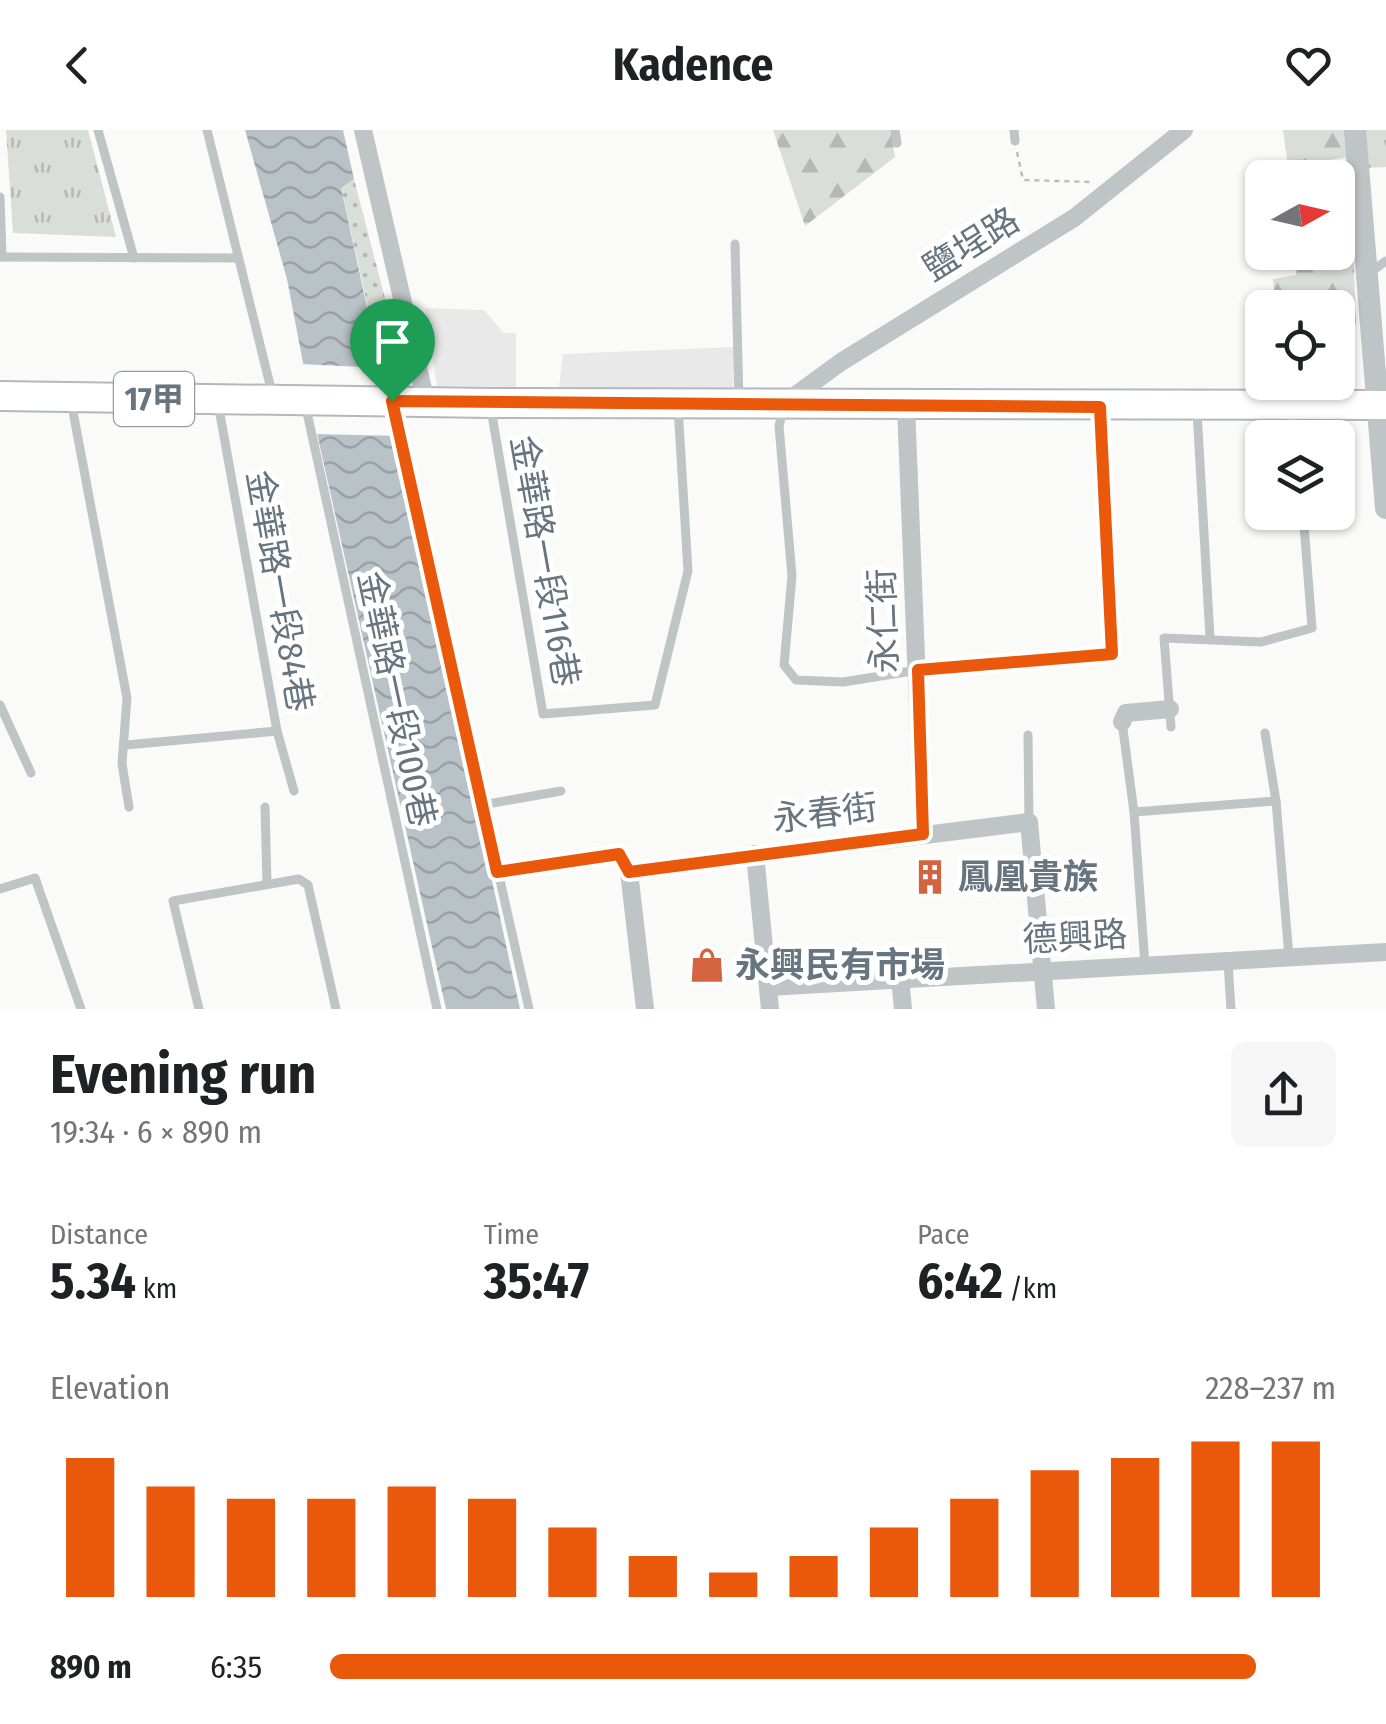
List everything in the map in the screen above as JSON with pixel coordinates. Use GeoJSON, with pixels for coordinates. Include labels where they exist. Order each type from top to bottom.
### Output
{"type":"FeatureCollection","features":[{"type":"Feature","properties":{"kind":"main road","name":"17甲"},"geometry":{"type":"LineString","coordinates":[[0,396],[906,406],[1383,405]]}},
{"type":"Feature","properties":{"kind":"street"},"geometry":{"type":"LineString","coordinates":[[363,130],[426,402]]}},
{"type":"Feature","properties":{"kind":"street","name":"鹽埕路"},"geometry":{"type":"LineString","coordinates":[[784,404],[841,362],[1074,218],[1184,130]]}},
{"type":"Feature","properties":{"kind":"street"},"geometry":{"type":"LineString","coordinates":[[1355,130],[1376,268],[1386,508]]}},
{"type":"Feature","properties":{"kind":"street","name":"永仁街"},"geometry":{"type":"LineString","coordinates":[[906,406],[923,834]]}},
{"type":"Feature","properties":{"kind":"street"},"geometry":{"type":"LineString","coordinates":[[1122,722],[1126,713],[1170,718]]}},
{"type":"Feature","properties":{"kind":"street"},"geometry":{"type":"LineString","coordinates":[[1030,822],[1046,1009]]}},
{"type":"Feature","properties":{"kind":"street","name":"永春街"},"geometry":{"type":"LineString","coordinates":[[629,872],[1030,822]]}},
{"type":"Feature","properties":{"kind":"street"},"geometry":{"type":"LineString","coordinates":[[755,854],[770,1009]]}},
{"type":"Feature","properties":{"kind":"street"},"geometry":{"type":"LineString","coordinates":[[629,872],[645,1009]]}},
{"type":"Feature","properties":{"kind":"street","name":"德興路"},"geometry":{"type":"LineString","coordinates":[[768,987],[1386,952]]}},
{"type":"Feature","properties":{"kind":"street"},"geometry":{"type":"LineString","coordinates":[[900,979],[903,1009]]}},
{"type":"Feature","properties":{"kind":"lane"},"geometry":{"type":"LineString","coordinates":[[98,130],[134,258]]}},
{"type":"Feature","properties":{"kind":"lane"},"geometry":{"type":"LineString","coordinates":[[206,130],[274,400]]}},
{"type":"Feature","properties":{"kind":"lane"},"geometry":{"type":"LineString","coordinates":[[895,130],[897,143]]}},
{"type":"Feature","properties":{"kind":"lane"},"geometry":{"type":"LineString","coordinates":[[0,197],[1,258],[238,258]]}},
{"type":"Feature","properties":{"kind":"lane"},"geometry":{"type":"LineString","coordinates":[[736,244],[739,404]]}},
{"type":"Feature","properties":{"kind":"lane"},"geometry":{"type":"LineString","coordinates":[[70,398],[116,623],[127,698],[122,764],[129,807]]}},
{"type":"Feature","properties":{"kind":"lane","name":"金華路一段84巷"},"geometry":{"type":"LineString","coordinates":[[218,400],[276,731],[294,792]]}},
{"type":"Feature","properties":{"kind":"lane","name":"金華路一段100巷"},"geometry":{"type":"LineString","coordinates":[[306,400],[436,1009]]}},
{"type":"Feature","properties":{"kind":"lane"},"geometry":{"type":"LineString","coordinates":[[392,401],[529,1009]]}},
{"type":"Feature","properties":{"kind":"lane","name":"金華路一段116巷"},"geometry":{"type":"LineString","coordinates":[[490,403],[543,714],[656,705],[688,570],[678,404]]}},
{"type":"Feature","properties":{"kind":"lane"},"geometry":{"type":"LineString","coordinates":[[784,404],[779,426],[792,576],[784,664],[796,680],[843,682],[918,670],[1112,654],[1100,407]]}},
{"type":"Feature","properties":{"kind":"lane"},"geometry":{"type":"LineString","coordinates":[[1197,406],[1210,638]]}},
{"type":"Feature","properties":{"kind":"lane"},"geometry":{"type":"LineString","coordinates":[[1291,407],[1292,420]]}},
{"type":"Feature","properties":{"kind":"lane"},"geometry":{"type":"LineString","coordinates":[[1170,718],[1164,638],[1261,642],[1312,628],[1304,530]]}},
{"type":"Feature","properties":{"kind":"lane"},"geometry":{"type":"LineString","coordinates":[[0,705],[4,729],[31,773]]}},
{"type":"Feature","properties":{"kind":"lane"},"geometry":{"type":"LineString","coordinates":[[1122,722],[1134,812],[1145,966]]}},
{"type":"Feature","properties":{"kind":"lane"},"geometry":{"type":"LineString","coordinates":[[126,745],[276,731]]}},
{"type":"Feature","properties":{"kind":"lane"},"geometry":{"type":"LineString","coordinates":[[1264,733],[1276,801],[1288,958]]}},
{"type":"Feature","properties":{"kind":"lane"},"geometry":{"type":"LineString","coordinates":[[1028,736],[1030,822]]}},
{"type":"Feature","properties":{"kind":"lane"},"geometry":{"type":"LineString","coordinates":[[482,806],[561,791]]}},
{"type":"Feature","properties":{"kind":"lane"},"geometry":{"type":"LineString","coordinates":[[1134,812],[1276,801]]}},
{"type":"Feature","properties":{"kind":"lane"},"geometry":{"type":"LineString","coordinates":[[266,807],[267,884]]}},
{"type":"Feature","properties":{"kind":"lane"},"geometry":{"type":"LineString","coordinates":[[497,872],[619,854],[629,872]]}},
{"type":"Feature","properties":{"kind":"lane"},"geometry":{"type":"LineString","coordinates":[[0,889],[35,878],[81,1009]]}},
{"type":"Feature","properties":{"kind":"lane"},"geometry":{"type":"LineString","coordinates":[[199,1009],[173,900],[300,879],[308,885],[336,1009]]}},
{"type":"Feature","properties":{"kind":"lane"},"geometry":{"type":"LineString","coordinates":[[1228,961],[1232,1009]]}},
{"type":"Feature","properties":{"kind":"path"},"geometry":{"type":"LineString","coordinates":[[1015,135],[1023,180],[1103,182]]}},
{"type":"Feature","properties":{"kind":"shaded area"},"geometry":{"type":"Polygon","coordinates":[[[425,308],[484,310],[504,333],[516,333],[516,387],[437,386],[425,308]]]}},
{"type":"Feature","properties":{"kind":"shaded area"},"geometry":{"type":"Polygon","coordinates":[[[734,347],[733,391],[559,387],[563,354],[734,347]]]}},
{"type":"Feature","properties":{"kind":"green space"},"geometry":{"type":"Polygon","coordinates":[[[6,130],[88,130],[116,237],[13,233],[6,130]]]}},
{"type":"Feature","properties":{"kind":"green space"},"geometry":{"type":"Polygon","coordinates":[[[773,130],[891,130],[895,157],[805,226],[773,130]]]}},
{"type":"Feature","properties":{"kind":"green space"},"geometry":{"type":"Polygon","coordinates":[[[1283,130],[1346,130],[1349,157],[1287,160],[1283,130]]]}},
{"type":"Feature","properties":{"kind":"green space"},"geometry":{"type":"Polygon","coordinates":[[[1361,130],[1386,130],[1386,167],[1364,168],[1361,130]]]}},
{"type":"Feature","properties":{"kind":"green space"},"geometry":{"type":"Polygon","coordinates":[[[354,179],[408,387],[386,389],[341,187],[354,179]]]}},
{"type":"Feature","properties":{"kind":"green space"},"geometry":{"type":"Polygon","coordinates":[[[1296,270],[1354,270],[1355,290],[1274,290],[1273,279],[1296,275],[1296,270]]]}},
{"type":"Feature","properties":{"kind":"water"},"geometry":{"type":"Polygon","coordinates":[[[245,130],[343,130],[354,179],[341,188],[520,1009],[446,1009],[314,420],[287,279],[245,130]]]}},
{"type":"Feature","properties":{"kind":"pier"},"geometry":{"type":"Polygon","coordinates":[[[299,364],[386,368],[400,436],[314,434],[299,364]]]}},
{"type":"Feature","properties":{"kind":"place","name":"鳳凰貴族"},"geometry":{"type":"Point","coordinates":[930,877]}},
{"type":"Feature","properties":{"kind":"place","name":"永興民有市場"},"geometry":{"type":"Point","coordinates":[707,965]}},
{"type":"Feature","properties":{"kind":"route"},"geometry":{"type":"LineString","coordinates":[[392,401],[1100,407],[1112,654],[918,670],[923,834],[629,872],[619,854],[497,872],[392,401]]}}]}
